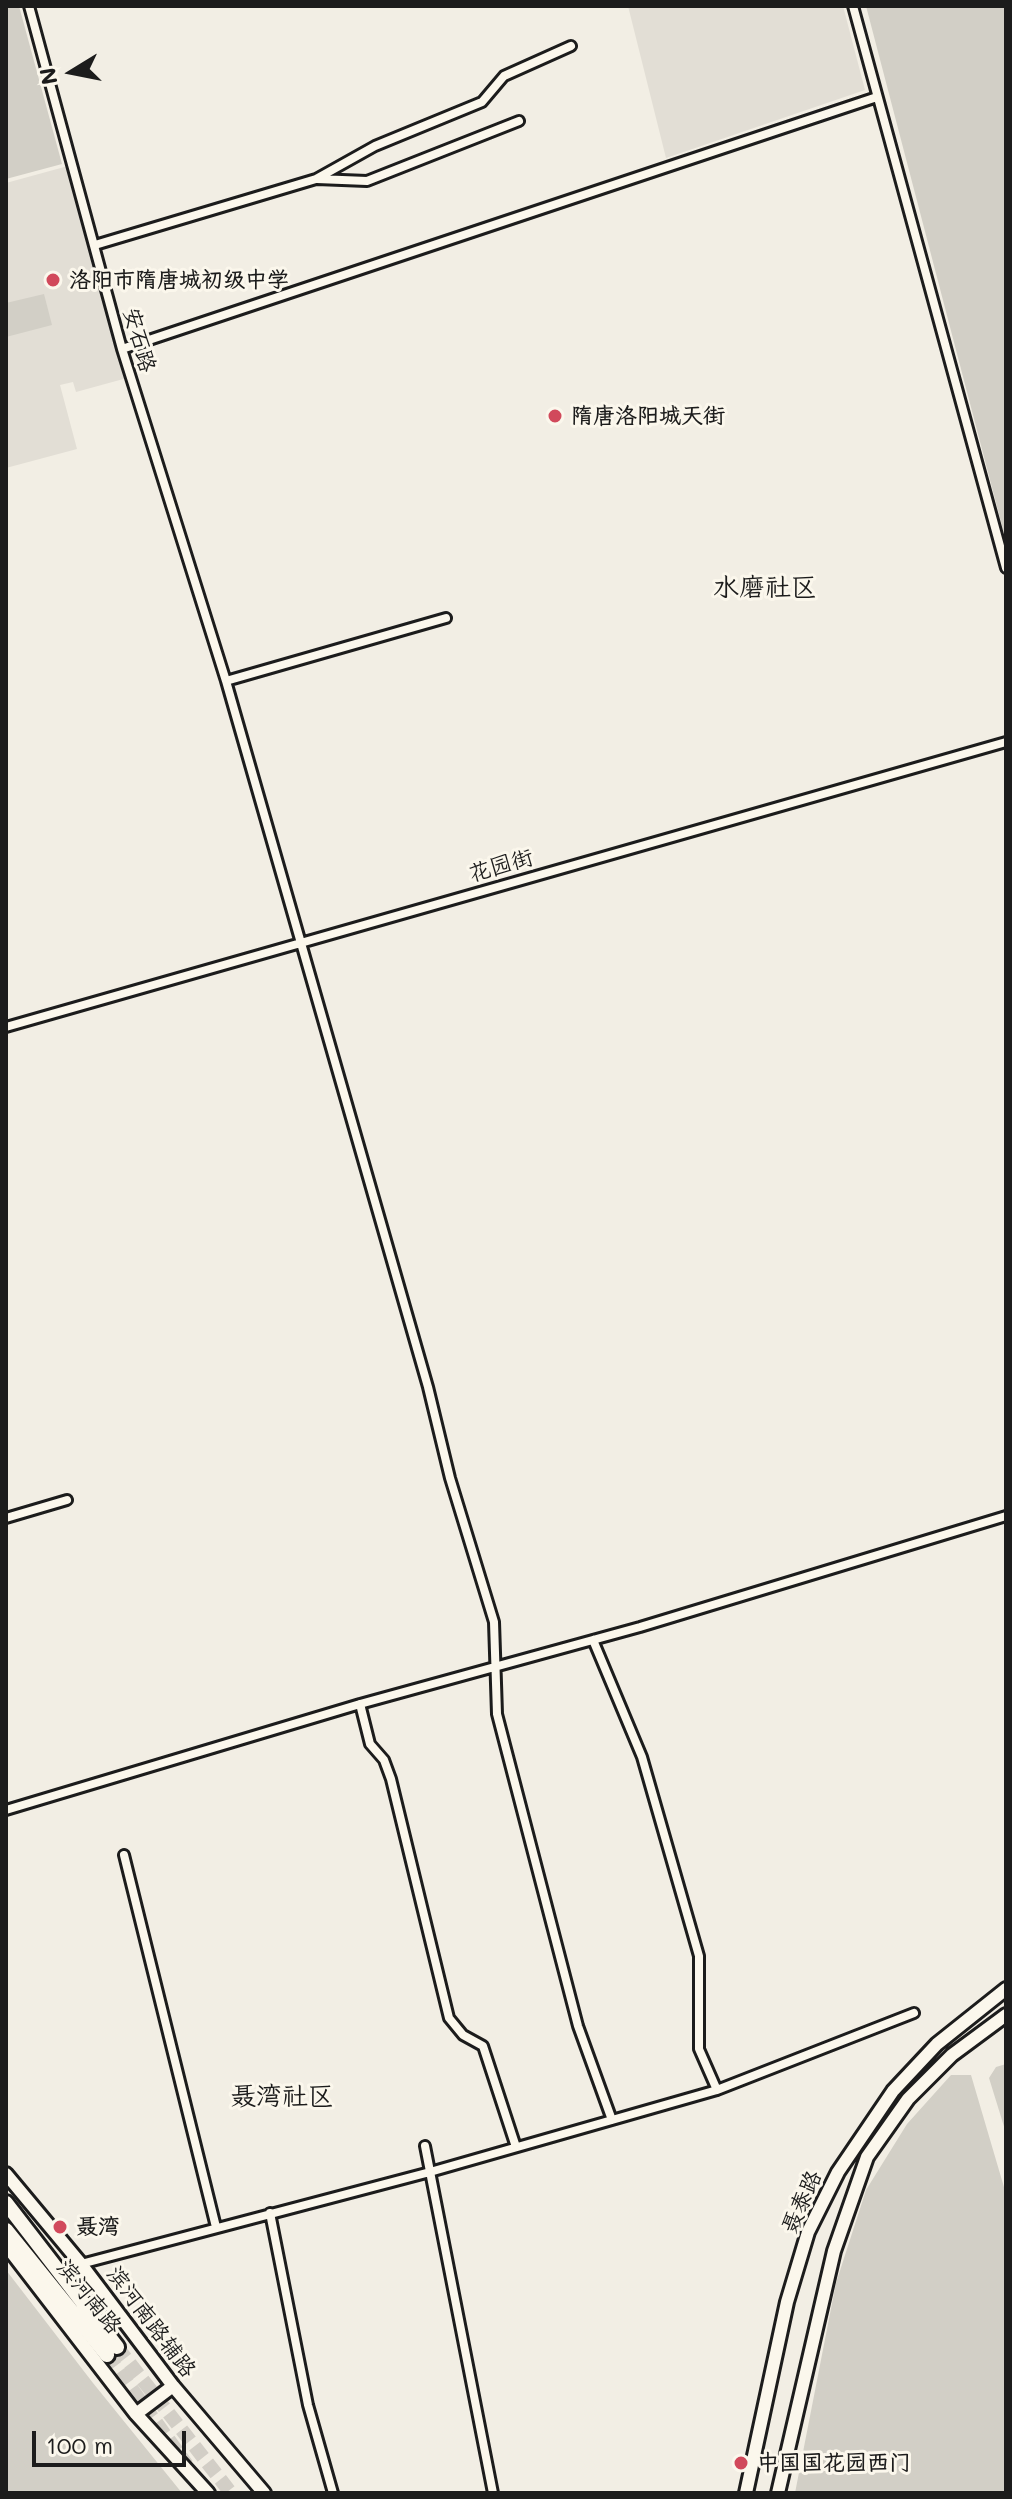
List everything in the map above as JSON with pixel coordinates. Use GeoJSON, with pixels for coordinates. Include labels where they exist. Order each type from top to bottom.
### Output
{"type":"FeatureCollection","features":[{"type":"Feature","properties":{"kind":"main road","name":"聂泰路"},"geometry":{"type":"LineString","coordinates":[[746,2493],[787,2302],[808,2232],[838,2172],[855,2142],[910,2072],[937,2044],[1006,1989]]}},
{"type":"Feature","properties":{"kind":"main road","name":"聂泰路"},"geometry":{"type":"LineString","coordinates":[[778,2493],[834,2251],[867,2157],[908,2099],[952,2055],[1006,2015]]}},
{"type":"Feature","properties":{"kind":"main road","name":"滨河南路辅路"},"geometry":{"type":"LineString","coordinates":[[6,2174],[81,2264],[173,2386],[264,2493]]}},
{"type":"Feature","properties":{"kind":"main road","name":"滨河南路"},"geometry":{"type":"LineString","coordinates":[[6,2203],[112,2351],[6,2230]]}},
{"type":"Feature","properties":{"kind":"main road"},"geometry":{"type":"LineString","coordinates":[[6,2245],[136,2414],[208,2493]]}},
{"type":"Feature","properties":{"kind":"main road"},"geometry":{"type":"LineString","coordinates":[[136,2414],[173,2386]]}},
{"type":"Feature","properties":{"kind":"street","name":"安石路"},"geometry":{"type":"LineString","coordinates":[[29,6],[122,349],[226,681],[428,1387],[450,1478],[494,1622],[497,1714],[578,2026],[612,2120]]}},
{"type":"Feature","properties":{"kind":"street"},"geometry":{"type":"LineString","coordinates":[[853,6],[1006,568]]}},
{"type":"Feature","properties":{"kind":"street"},"geometry":{"type":"LineString","coordinates":[[95,245],[316,179],[375,146],[482,102],[504,76],[571,46]]}},
{"type":"Feature","properties":{"kind":"street"},"geometry":{"type":"LineString","coordinates":[[122,349],[877,97]]}},
{"type":"Feature","properties":{"kind":"street"},"geometry":{"type":"LineString","coordinates":[[316,179],[367,181],[519,121]]}},
{"type":"Feature","properties":{"kind":"street"},"geometry":{"type":"LineString","coordinates":[[226,681],[446,618]]}},
{"type":"Feature","properties":{"kind":"street","name":"花园街"},"geometry":{"type":"LineString","coordinates":[[6,1027],[1006,742]]}},
{"type":"Feature","properties":{"kind":"street"},"geometry":{"type":"LineString","coordinates":[[6,1518],[67,1500]]}},
{"type":"Feature","properties":{"kind":"street"},"geometry":{"type":"LineString","coordinates":[[6,1810],[360,1704],[593,1640],[1006,1516]]}},
{"type":"Feature","properties":{"kind":"street"},"geometry":{"type":"LineString","coordinates":[[593,1640],[642,1757],[699,1956],[699,2049],[717,2090]]}},
{"type":"Feature","properties":{"kind":"street"},"geometry":{"type":"LineString","coordinates":[[360,1704],[370,1744],[384,1760],[391,1779],[449,2018],[463,2035],[483,2046],[516,2147]]}},
{"type":"Feature","properties":{"kind":"street"},"geometry":{"type":"LineString","coordinates":[[124,1855],[216,2227]]}},
{"type":"Feature","properties":{"kind":"street"},"geometry":{"type":"LineString","coordinates":[[81,2264],[430,2172],[717,2090],[914,2013]]}},
{"type":"Feature","properties":{"kind":"street"},"geometry":{"type":"LineString","coordinates":[[425,2146],[493,2493]]}},
{"type":"Feature","properties":{"kind":"street"},"geometry":{"type":"LineString","coordinates":[[270,2213],[308,2405],[333,2493]]}},
{"type":"Feature","properties":{"kind":"shaded area"},"geometry":{"type":"Polygon","coordinates":[[[6,6],[19,6],[62,164],[6,179],[6,6]]]}},
{"type":"Feature","properties":{"kind":"shaded area"},"geometry":{"type":"Polygon","coordinates":[[[628,6],[843,6],[865,90],[666,158],[628,6]]]}},
{"type":"Feature","properties":{"kind":"shaded area"},"geometry":{"type":"Polygon","coordinates":[[[866,6],[1006,6],[1006,541],[866,6]]]}},
{"type":"Feature","properties":{"kind":"shaded area","name":"洛阳市隋唐城初级中学"},"geometry":{"type":"Polygon","coordinates":[[[68,166],[127,378],[76,392],[73,382],[60,385],[77,449],[6,468],[6,183],[68,166]]]}},
{"type":"Feature","properties":{"kind":"shaded area"},"geometry":{"type":"Polygon","coordinates":[[[44,294],[52,325],[6,337],[6,303],[44,294]]]}},
{"type":"Feature","properties":{"kind":"shaded area"},"geometry":{"type":"Polygon","coordinates":[[[1006,2064],[1006,2133],[989,2078],[996,2067],[1006,2064]]]}},
{"type":"Feature","properties":{"kind":"shaded area"},"geometry":{"type":"Polygon","coordinates":[[[951,2075],[971,2075],[1006,2194],[1006,2493],[795,2493],[836,2283],[866,2190],[907,2124],[951,2075]]]}},
{"type":"Feature","properties":{"kind":"shaded area"},"geometry":{"type":"Polygon","coordinates":[[[6,2270],[93,2383],[182,2493],[6,2493],[6,2270]]]}},
{"type":"Feature","properties":{"kind":"tunnel"},"geometry":{"type":"LineString","coordinates":[[117,2347],[231,2493]]}},
{"type":"Feature","properties":{"kind":"tunnel"},"geometry":{"type":"LineString","coordinates":[[107,2355],[187,2465]]}},
{"type":"Feature","properties":{"kind":"place","name":"洛阳市隋唐城初级中学"},"geometry":{"type":"Point","coordinates":[53,280]}},
{"type":"Feature","properties":{"kind":"place","name":"隋唐洛阳城天街"},"geometry":{"type":"Point","coordinates":[555,416]}},
{"type":"Feature","properties":{"kind":"place","name":"聂湾"},"geometry":{"type":"Point","coordinates":[60,2227]}},
{"type":"Feature","properties":{"kind":"place","name":"中国国花园西门"},"geometry":{"type":"Point","coordinates":[741,2463]}},
{"type":"Feature","properties":{"kind":"district","name":"水磨社区"},"geometry":{"type":"Point","coordinates":[765,588]}},
{"type":"Feature","properties":{"kind":"district","name":"聂湾社区"},"geometry":{"type":"Point","coordinates":[282,2097]}}]}
